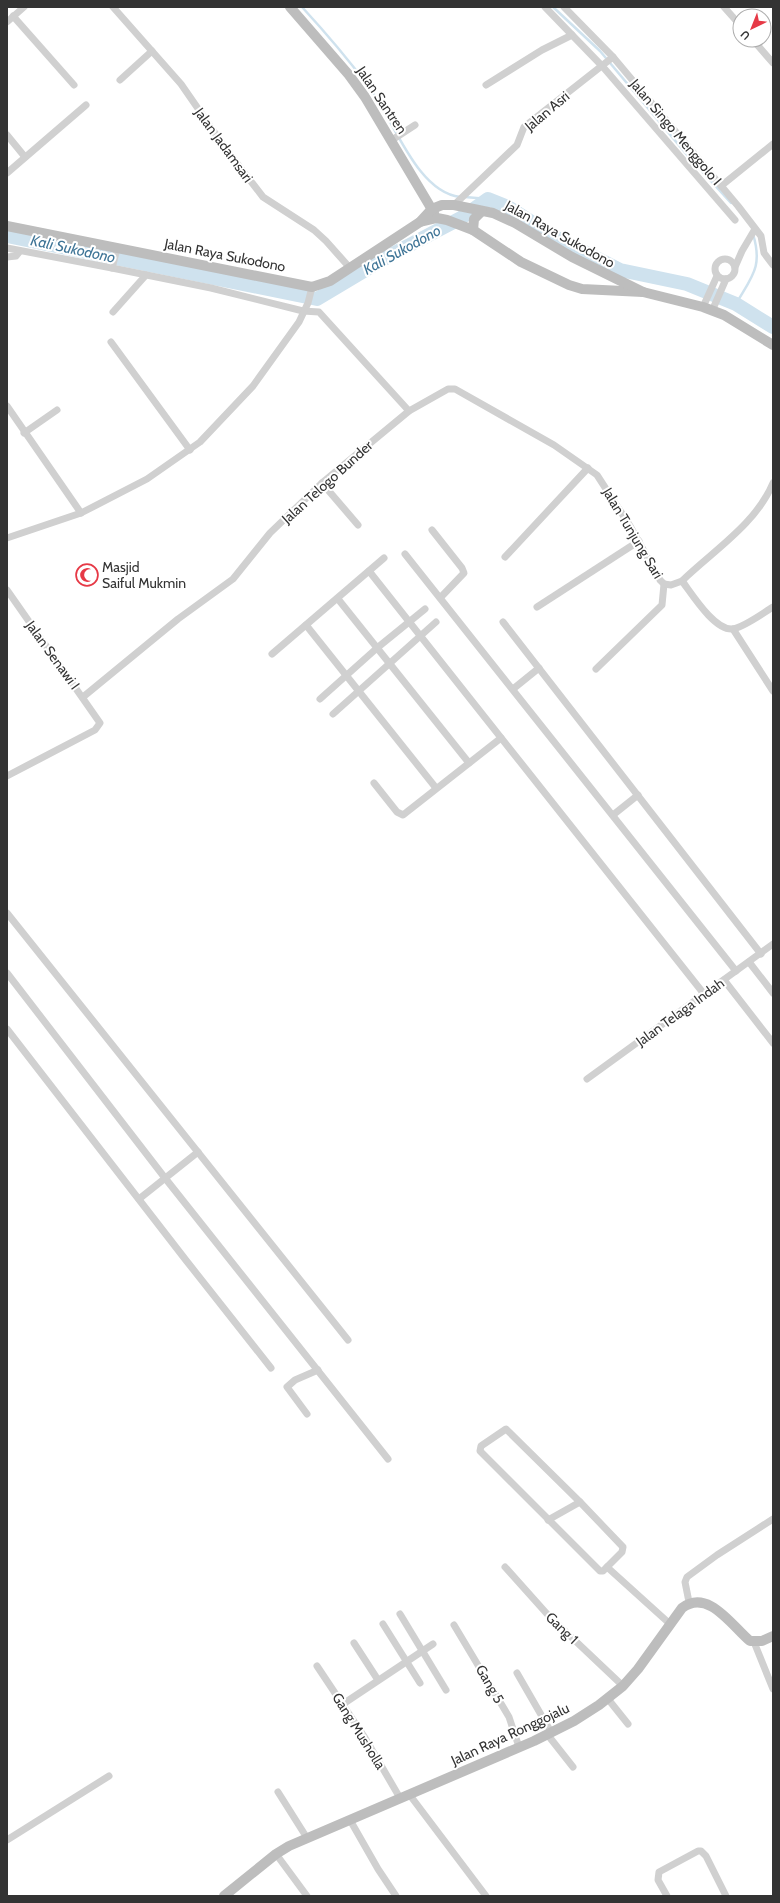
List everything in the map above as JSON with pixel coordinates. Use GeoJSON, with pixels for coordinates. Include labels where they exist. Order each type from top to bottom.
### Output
{"type":"FeatureCollection","features":[{"type":"Feature","properties":{"kind":"main road","name":"Jalan Santren"},"geometry":{"type":"LineString","coordinates":[[290,7],[349,75],[396,137],[432,209],[442,219]]}},
{"type":"Feature","properties":{"kind":"main road","name":"Jalan Raya Sukodono"},"geometry":{"type":"LineString","coordinates":[[432,209],[442,205],[460,202],[479,210],[503,216],[566,254],[607,276],[643,292]]}},
{"type":"Feature","properties":{"kind":"main road"},"geometry":{"type":"LineString","coordinates":[[311,290],[330,281],[420,222],[432,209]]}},
{"type":"Feature","properties":{"kind":"main road"},"geometry":{"type":"LineString","coordinates":[[470,229],[479,210]]}},
{"type":"Feature","properties":{"kind":"main road"},"geometry":{"type":"LineString","coordinates":[[420,222],[442,219]]}},
{"type":"Feature","properties":{"kind":"main road","name":"Jalan Raya Sukodono"},"geometry":{"type":"LineString","coordinates":[[442,219],[470,229],[521,262],[549,277],[582,289],[643,292],[708,307],[740,323],[773,344]]}},
{"type":"Feature","properties":{"kind":"main road","name":"Jalan Raya Sukodono"},"geometry":{"type":"LineString","coordinates":[[7,226],[115,259],[238,271],[311,290]]}},
{"type":"Feature","properties":{"kind":"main road"},"geometry":{"type":"LineString","coordinates":[[601,290],[606,283],[607,276]]}},
{"type":"Feature","properties":{"kind":"main road"},"geometry":{"type":"LineString","coordinates":[[689,1602],[701,1603],[712,1607],[745,1637],[754,1642],[762,1641],[773,1636]]}},
{"type":"Feature","properties":{"kind":"main road","name":"Jalan Raya Ronggojalu"},"geometry":{"type":"LineString","coordinates":[[224,1896],[276,1854],[307,1838],[519,1747],[574,1721],[608,1699],[623,1686],[638,1669],[682,1608],[689,1602]]}},
{"type":"Feature","properties":{"kind":"street"},"geometry":{"type":"LineString","coordinates":[[7,22],[24,7]]}},
{"type":"Feature","properties":{"kind":"street","name":"Jalan Jadamsari"},"geometry":{"type":"LineString","coordinates":[[113,7],[181,84],[226,149],[263,197],[314,230],[350,268]]}},
{"type":"Feature","properties":{"kind":"street"},"geometry":{"type":"LineString","coordinates":[[545,7],[604,66],[732,215],[738,207]]}},
{"type":"Feature","properties":{"kind":"street","name":"Jalan Singo Menggolo I"},"geometry":{"type":"LineString","coordinates":[[564,7],[613,58],[722,186],[761,236],[764,253],[773,265]]}},
{"type":"Feature","properties":{"kind":"street"},"geometry":{"type":"LineString","coordinates":[[724,7],[732,16]]}},
{"type":"Feature","properties":{"kind":"street"},"geometry":{"type":"LineString","coordinates":[[13,16],[74,85]]}},
{"type":"Feature","properties":{"kind":"street"},"geometry":{"type":"LineString","coordinates":[[486,85],[542,50],[572,35]]}},
{"type":"Feature","properties":{"kind":"street"},"geometry":{"type":"LineString","coordinates":[[760,48],[773,63]]}},
{"type":"Feature","properties":{"kind":"street"},"geometry":{"type":"LineString","coordinates":[[120,80],[152,51]]}},
{"type":"Feature","properties":{"kind":"street","name":"Jalan Asri"},"geometry":{"type":"LineString","coordinates":[[460,202],[517,145],[524,127],[613,58]]}},
{"type":"Feature","properties":{"kind":"street"},"geometry":{"type":"LineString","coordinates":[[7,173],[86,105]]}},
{"type":"Feature","properties":{"kind":"street"},"geometry":{"type":"LineString","coordinates":[[396,137],[415,126]]}},
{"type":"Feature","properties":{"kind":"street"},"geometry":{"type":"LineString","coordinates":[[7,135],[25,157]]}},
{"type":"Feature","properties":{"kind":"street"},"geometry":{"type":"LineString","coordinates":[[722,186],[773,144]]}},
{"type":"Feature","properties":{"kind":"street"},"geometry":{"type":"LineString","coordinates":[[708,307],[722,288],[726,279],[732,276],[742,251],[755,230]]}},
{"type":"Feature","properties":{"kind":"street"},"geometry":{"type":"LineString","coordinates":[[7,248],[20,251],[115,259],[146,275],[212,288],[303,311],[319,312],[409,411]]}},
{"type":"Feature","properties":{"kind":"street"},"geometry":{"type":"LineString","coordinates":[[7,257],[16,256],[20,251]]}},
{"type":"Feature","properties":{"kind":"street"},"geometry":{"type":"LineString","coordinates":[[726,279],[717,276],[714,270],[715,264],[720,259],[742,251]]}},
{"type":"Feature","properties":{"kind":"street"},"geometry":{"type":"LineString","coordinates":[[726,258],[732,261],[735,267]]}},
{"type":"Feature","properties":{"kind":"street"},"geometry":{"type":"LineString","coordinates":[[114,312],[146,275]]}},
{"type":"Feature","properties":{"kind":"street"},"geometry":{"type":"LineString","coordinates":[[708,307],[713,285],[717,276]]}},
{"type":"Feature","properties":{"kind":"street"},"geometry":{"type":"LineString","coordinates":[[7,538],[81,514],[146,479],[200,442],[253,386],[299,322],[308,302],[311,290]]}},
{"type":"Feature","properties":{"kind":"street"},"geometry":{"type":"LineString","coordinates":[[111,342],[190,450]]}},
{"type":"Feature","properties":{"kind":"street","name":"Jalan Telogo Bunder"},"geometry":{"type":"LineString","coordinates":[[83,697],[178,619],[233,579],[270,534],[322,483],[409,411],[442,391],[455,389],[554,445],[597,475]]}},
{"type":"Feature","properties":{"kind":"street"},"geometry":{"type":"LineString","coordinates":[[7,406],[24,433],[81,514]]}},
{"type":"Feature","properties":{"kind":"street"},"geometry":{"type":"LineString","coordinates":[[24,433],[56,410]]}},
{"type":"Feature","properties":{"kind":"street"},"geometry":{"type":"LineString","coordinates":[[505,557],[588,468]]}},
{"type":"Feature","properties":{"kind":"street","name":"Jalan Tunjung Sari"},"geometry":{"type":"LineString","coordinates":[[597,475],[639,541],[660,580],[664,584],[671,585],[682,581],[748,520],[764,501],[773,483]]}},
{"type":"Feature","properties":{"kind":"street"},"geometry":{"type":"LineString","coordinates":[[322,483],[358,525]]}},
{"type":"Feature","properties":{"kind":"street"},"geometry":{"type":"LineString","coordinates":[[432,530],[462,568],[464,573],[441,597]]}},
{"type":"Feature","properties":{"kind":"street"},"geometry":{"type":"LineString","coordinates":[[537,607],[639,541]]}},
{"type":"Feature","properties":{"kind":"street"},"geometry":{"type":"LineString","coordinates":[[405,554],[441,597],[736,971]]}},
{"type":"Feature","properties":{"kind":"street"},"geometry":{"type":"LineString","coordinates":[[272,654],[384,558]]}},
{"type":"Feature","properties":{"kind":"street"},"geometry":{"type":"LineString","coordinates":[[369,571],[704,994]]}},
{"type":"Feature","properties":{"kind":"street"},"geometry":{"type":"LineString","coordinates":[[682,581],[709,616],[722,626],[733,629],[773,691]]}},
{"type":"Feature","properties":{"kind":"street"},"geometry":{"type":"LineString","coordinates":[[596,669],[662,606],[664,584]]}},
{"type":"Feature","properties":{"kind":"street","name":"Jalan Senawi I"},"geometry":{"type":"LineString","coordinates":[[7,590],[100,723],[95,730],[7,776]]}},
{"type":"Feature","properties":{"kind":"street"},"geometry":{"type":"LineString","coordinates":[[338,599],[469,763]]}},
{"type":"Feature","properties":{"kind":"street"},"geometry":{"type":"LineString","coordinates":[[733,629],[773,607]]}},
{"type":"Feature","properties":{"kind":"street"},"geometry":{"type":"LineString","coordinates":[[320,699],[377,648],[425,609]]}},
{"type":"Feature","properties":{"kind":"street"},"geometry":{"type":"LineString","coordinates":[[333,714],[436,622]]}},
{"type":"Feature","properties":{"kind":"street"},"geometry":{"type":"LineString","coordinates":[[503,622],[761,954]]}},
{"type":"Feature","properties":{"kind":"street"},"geometry":{"type":"LineString","coordinates":[[306,625],[436,788]]}},
{"type":"Feature","properties":{"kind":"street"},"geometry":{"type":"LineString","coordinates":[[513,689],[539,668]]}},
{"type":"Feature","properties":{"kind":"street"},"geometry":{"type":"LineString","coordinates":[[374,783],[397,812],[402,815],[501,738]]}},
{"type":"Feature","properties":{"kind":"street"},"geometry":{"type":"LineString","coordinates":[[612,815],[638,795]]}},
{"type":"Feature","properties":{"kind":"street"},"geometry":{"type":"LineString","coordinates":[[7,913],[348,1340]]}},
{"type":"Feature","properties":{"kind":"street","name":"Jalan Telaga Indah"},"geometry":{"type":"LineString","coordinates":[[587,1079],[773,945]]}},
{"type":"Feature","properties":{"kind":"street"},"geometry":{"type":"LineString","coordinates":[[749,962],[773,993]]}},
{"type":"Feature","properties":{"kind":"street"},"geometry":{"type":"LineString","coordinates":[[7,973],[165,1178],[388,1459]]}},
{"type":"Feature","properties":{"kind":"street"},"geometry":{"type":"LineString","coordinates":[[724,980],[773,1043]]}},
{"type":"Feature","properties":{"kind":"street"},"geometry":{"type":"LineString","coordinates":[[7,1028],[272,1368]]}},
{"type":"Feature","properties":{"kind":"street"},"geometry":{"type":"LineString","coordinates":[[139,1199],[198,1152]]}},
{"type":"Feature","properties":{"kind":"street"},"geometry":{"type":"LineString","coordinates":[[307,1414],[287,1387],[315,1367]]}},
{"type":"Feature","properties":{"kind":"street"},"geometry":{"type":"LineString","coordinates":[[503,1430],[509,1430],[580,1502],[622,1547],[622,1552],[607,1567],[600,1571],[480,1451],[481,1446],[503,1430]]}},
{"type":"Feature","properties":{"kind":"street"},"geometry":{"type":"LineString","coordinates":[[548,1520],[580,1502]]}},
{"type":"Feature","properties":{"kind":"street"},"geometry":{"type":"LineString","coordinates":[[689,1602],[685,1582],[687,1577],[717,1555],[773,1519]]}},
{"type":"Feature","properties":{"kind":"street","name":"Gang 1"},"geometry":{"type":"LineString","coordinates":[[504,1567],[548,1616],[623,1686]]}},
{"type":"Feature","properties":{"kind":"street"},"geometry":{"type":"LineString","coordinates":[[607,1567],[670,1624]]}},
{"type":"Feature","properties":{"kind":"street"},"geometry":{"type":"LineString","coordinates":[[400,1614],[446,1690]]}},
{"type":"Feature","properties":{"kind":"street"},"geometry":{"type":"LineString","coordinates":[[383,1624],[420,1683]]}},
{"type":"Feature","properties":{"kind":"street","name":"Gang 5"},"geometry":{"type":"LineString","coordinates":[[454,1625],[506,1711],[519,1747]]}},
{"type":"Feature","properties":{"kind":"street"},"geometry":{"type":"LineString","coordinates":[[754,1642],[773,1689]]}},
{"type":"Feature","properties":{"kind":"street"},"geometry":{"type":"LineString","coordinates":[[354,1643],[378,1680]]}},
{"type":"Feature","properties":{"kind":"street"},"geometry":{"type":"LineString","coordinates":[[343,1704],[433,1644]]}},
{"type":"Feature","properties":{"kind":"street","name":"Gang Musholla"},"geometry":{"type":"LineString","coordinates":[[317,1666],[405,1796],[486,1896]]}},
{"type":"Feature","properties":{"kind":"street"},"geometry":{"type":"LineString","coordinates":[[517,1673],[549,1733],[573,1768]]}},
{"type":"Feature","properties":{"kind":"street"},"geometry":{"type":"LineString","coordinates":[[608,1699],[628,1724]]}},
{"type":"Feature","properties":{"kind":"street"},"geometry":{"type":"LineString","coordinates":[[7,1840],[109,1776]]}},
{"type":"Feature","properties":{"kind":"street"},"geometry":{"type":"LineString","coordinates":[[278,1792],[307,1838]]}},
{"type":"Feature","properties":{"kind":"street"},"geometry":{"type":"LineString","coordinates":[[350,1820],[378,1869],[396,1896]]}},
{"type":"Feature","properties":{"kind":"street"},"geometry":{"type":"LineString","coordinates":[[667,1896],[658,1880],[659,1872],[698,1851],[701,1851],[706,1856],[726,1896]]}},
{"type":"Feature","properties":{"kind":"street"},"geometry":{"type":"LineString","coordinates":[[276,1854],[307,1896]]}},
{"type":"Feature","properties":{"kind":"waterway"},"geometry":{"type":"LineString","coordinates":[[302,7],[353,66],[369,87],[418,168],[431,182],[444,192],[460,197]]}},
{"type":"Feature","properties":{"kind":"waterway"},"geometry":{"type":"LineString","coordinates":[[553,7],[600,51],[688,156],[731,203]]}},
{"type":"Feature","properties":{"kind":"waterway"},"geometry":{"type":"LineString","coordinates":[[465,197],[488,199]]}},
{"type":"Feature","properties":{"kind":"waterway","name":"Kali Sukodono"},"geometry":{"type":"LineString","coordinates":[[7,236],[317,299],[389,256],[461,218],[488,199],[508,207],[553,236],[620,270],[687,284],[736,304],[773,327]]}},
{"type":"Feature","properties":{"kind":"waterway"},"geometry":{"type":"LineString","coordinates":[[736,304],[751,278],[756,263],[756,245],[753,234]]}},
{"type":"Feature","properties":{"kind":"place","name":"Masjid Saiful Mukmin"},"geometry":{"type":"Point","coordinates":[87,575]}}]}
